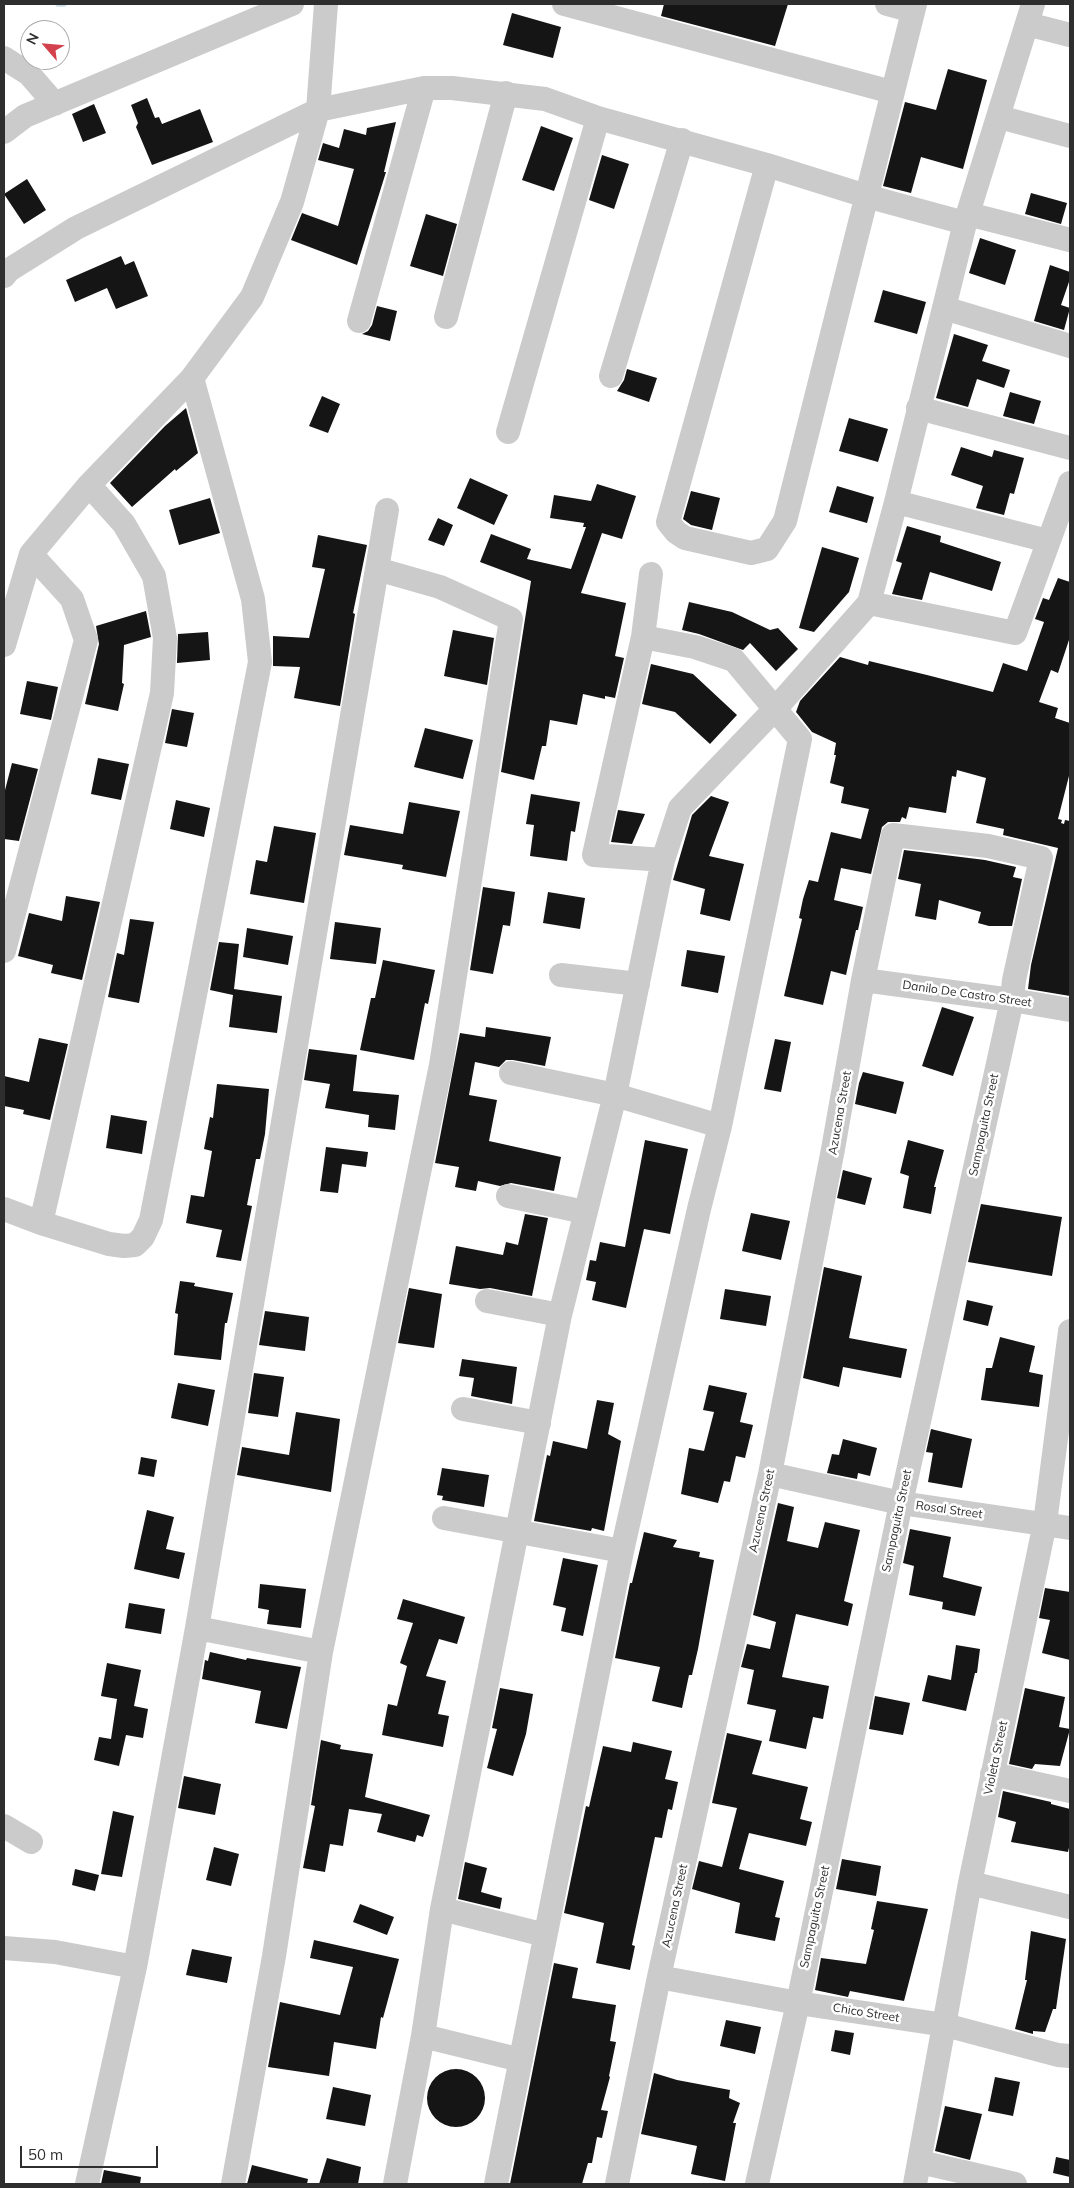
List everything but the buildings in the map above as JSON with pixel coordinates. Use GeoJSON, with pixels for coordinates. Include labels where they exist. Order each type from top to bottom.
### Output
{"type":"FeatureCollection","features":[{"type":"Feature","properties":{"kind":"street"},"geometry":{"type":"LineString","coordinates":[[4,132],[25,116],[292,4]]}},
{"type":"Feature","properties":{"kind":"street"},"geometry":{"type":"LineString","coordinates":[[4,645],[31,554],[88,485],[192,378],[252,297],[292,202],[318,110],[326,4]]}},
{"type":"Feature","properties":{"kind":"street"},"geometry":{"type":"LineString","coordinates":[[564,4],[892,92]]}},
{"type":"Feature","properties":{"kind":"street"},"geometry":{"type":"LineString","coordinates":[[767,165],[668,522],[685,538],[751,553],[767,548],[785,521],[914,8],[887,4]]}},
{"type":"Feature","properties":{"kind":"street"},"geometry":{"type":"LineString","coordinates":[[395,2184],[423,2036],[442,1909],[560,1315],[615,1095],[663,860],[680,808],[776,708],[869,603],[967,218],[1030,14],[1070,35]]}},
{"type":"Feature","properties":{"kind":"street"},"geometry":{"type":"LineString","coordinates":[[4,58],[30,74],[55,104]]}},
{"type":"Feature","properties":{"kind":"street"},"geometry":{"type":"LineString","coordinates":[[359,321],[424,88]]}},
{"type":"Feature","properties":{"kind":"street"},"geometry":{"type":"LineString","coordinates":[[4,276],[9,270],[76,228],[318,110],[424,88],[452,88],[545,99],[598,118],[682,140],[866,196],[1070,240]]}},
{"type":"Feature","properties":{"kind":"street"},"geometry":{"type":"LineString","coordinates":[[446,317],[506,93]]}},
{"type":"Feature","properties":{"kind":"street"},"geometry":{"type":"LineString","coordinates":[[999,117],[1070,136]]}},
{"type":"Feature","properties":{"kind":"street"},"geometry":{"type":"LineString","coordinates":[[508,432],[598,118]]}},
{"type":"Feature","properties":{"kind":"street"},"geometry":{"type":"LineString","coordinates":[[611,376],[682,140]]}},
{"type":"Feature","properties":{"kind":"street"},"geometry":{"type":"LineString","coordinates":[[944,308],[1070,346]]}},
{"type":"Feature","properties":{"kind":"street"},"geometry":{"type":"LineString","coordinates":[[4,1209],[41,1223],[109,1244],[124,1246],[134,1245],[143,1237],[151,1220],[260,662],[253,599],[192,378]]}},
{"type":"Feature","properties":{"kind":"street"},"geometry":{"type":"LineString","coordinates":[[918,408],[1070,448]]}},
{"type":"Feature","properties":{"kind":"street"},"geometry":{"type":"LineString","coordinates":[[869,603],[1015,634],[1070,483]]}},
{"type":"Feature","properties":{"kind":"street"},"geometry":{"type":"LineString","coordinates":[[41,1223],[162,693],[164,666],[165,638],[154,576],[124,524],[88,485]]}},
{"type":"Feature","properties":{"kind":"street"},"geometry":{"type":"LineString","coordinates":[[896,502],[1048,541]]}},
{"type":"Feature","properties":{"kind":"street"},"geometry":{"type":"LineString","coordinates":[[87,2184],[135,1967],[197,1628],[387,510]]}},
{"type":"Feature","properties":{"kind":"street"},"geometry":{"type":"LineString","coordinates":[[4,951],[86,640],[72,599],[31,554]]}},
{"type":"Feature","properties":{"kind":"street"},"geometry":{"type":"LineString","coordinates":[[233,2184],[275,1947],[321,1652],[441,1065],[511,619],[440,587],[377,569]]}},
{"type":"Feature","properties":{"kind":"street"},"geometry":{"type":"LineString","coordinates":[[651,574],[643,637],[594,855],[663,860]]}},
{"type":"Feature","properties":{"kind":"street"},"geometry":{"type":"LineString","coordinates":[[496,2184],[622,1551],[698,1209],[720,1126],[800,739],[734,660],[695,647],[643,637]]}},
{"type":"Feature","properties":{"kind":"street","name":"Sampaguita Street"},"geometry":{"type":"LineString","coordinates":[[757,2184],[798,2003],[901,1503],[1012,1000],[1014,980],[1041,858],[988,846],[893,834]]}},
{"type":"Feature","properties":{"kind":"street","name":"Azucena Street"},"geometry":{"type":"LineString","coordinates":[[617,2184],[660,1977],[770,1474],[833,1149],[863,980],[893,834]]}},
{"type":"Feature","properties":{"kind":"street"},"geometry":{"type":"LineString","coordinates":[[561,975],[638,984]]}},
{"type":"Feature","properties":{"kind":"street","name":"Danilo De Castro Street"},"geometry":{"type":"LineString","coordinates":[[863,980],[1012,1000],[1070,1010]]}},
{"type":"Feature","properties":{"kind":"street"},"geometry":{"type":"LineString","coordinates":[[511,1073],[615,1095],[720,1126]]}},
{"type":"Feature","properties":{"kind":"street"},"geometry":{"type":"LineString","coordinates":[[508,1196],[585,1212]]}},
{"type":"Feature","properties":{"kind":"street"},"geometry":{"type":"LineString","coordinates":[[487,1301],[560,1315]]}},
{"type":"Feature","properties":{"kind":"street","name":"Violeta Street"},"geometry":{"type":"LineString","coordinates":[[917,2173],[970,1883],[1045,1523],[1070,1331]]}},
{"type":"Feature","properties":{"kind":"street"},"geometry":{"type":"LineString","coordinates":[[463,1409],[539,1423]]}},
{"type":"Feature","properties":{"kind":"street","name":"Rosal Street"},"geometry":{"type":"LineString","coordinates":[[770,1474],[901,1503],[1070,1528]]}},
{"type":"Feature","properties":{"kind":"street"},"geometry":{"type":"LineString","coordinates":[[444,1518],[622,1551]]}},
{"type":"Feature","properties":{"kind":"street"},"geometry":{"type":"LineString","coordinates":[[197,1628],[321,1652]]}},
{"type":"Feature","properties":{"kind":"street"},"geometry":{"type":"LineString","coordinates":[[992,1774],[1070,1791]]}},
{"type":"Feature","properties":{"kind":"street"},"geometry":{"type":"LineString","coordinates":[[4,1826],[31,1842]]}},
{"type":"Feature","properties":{"kind":"street"},"geometry":{"type":"LineString","coordinates":[[970,1883],[1070,1907]]}},
{"type":"Feature","properties":{"kind":"street"},"geometry":{"type":"LineString","coordinates":[[442,1909],[545,1935]]}},
{"type":"Feature","properties":{"kind":"street"},"geometry":{"type":"LineString","coordinates":[[4,1948],[55,1952],[135,1967]]}},
{"type":"Feature","properties":{"kind":"street","name":"Chico Street"},"geometry":{"type":"LineString","coordinates":[[660,1977],[798,2003],[945,2025],[1058,2056],[1070,2056]]}},
{"type":"Feature","properties":{"kind":"street"},"geometry":{"type":"LineString","coordinates":[[423,2036],[521,2060]]}},
{"type":"Feature","properties":{"kind":"street"},"geometry":{"type":"LineString","coordinates":[[917,2173],[1015,2184]]}},
{"type":"Feature","properties":{"kind":"waterway"},"geometry":{"type":"LineString","coordinates":[[58,4],[64,4]]}}]}
